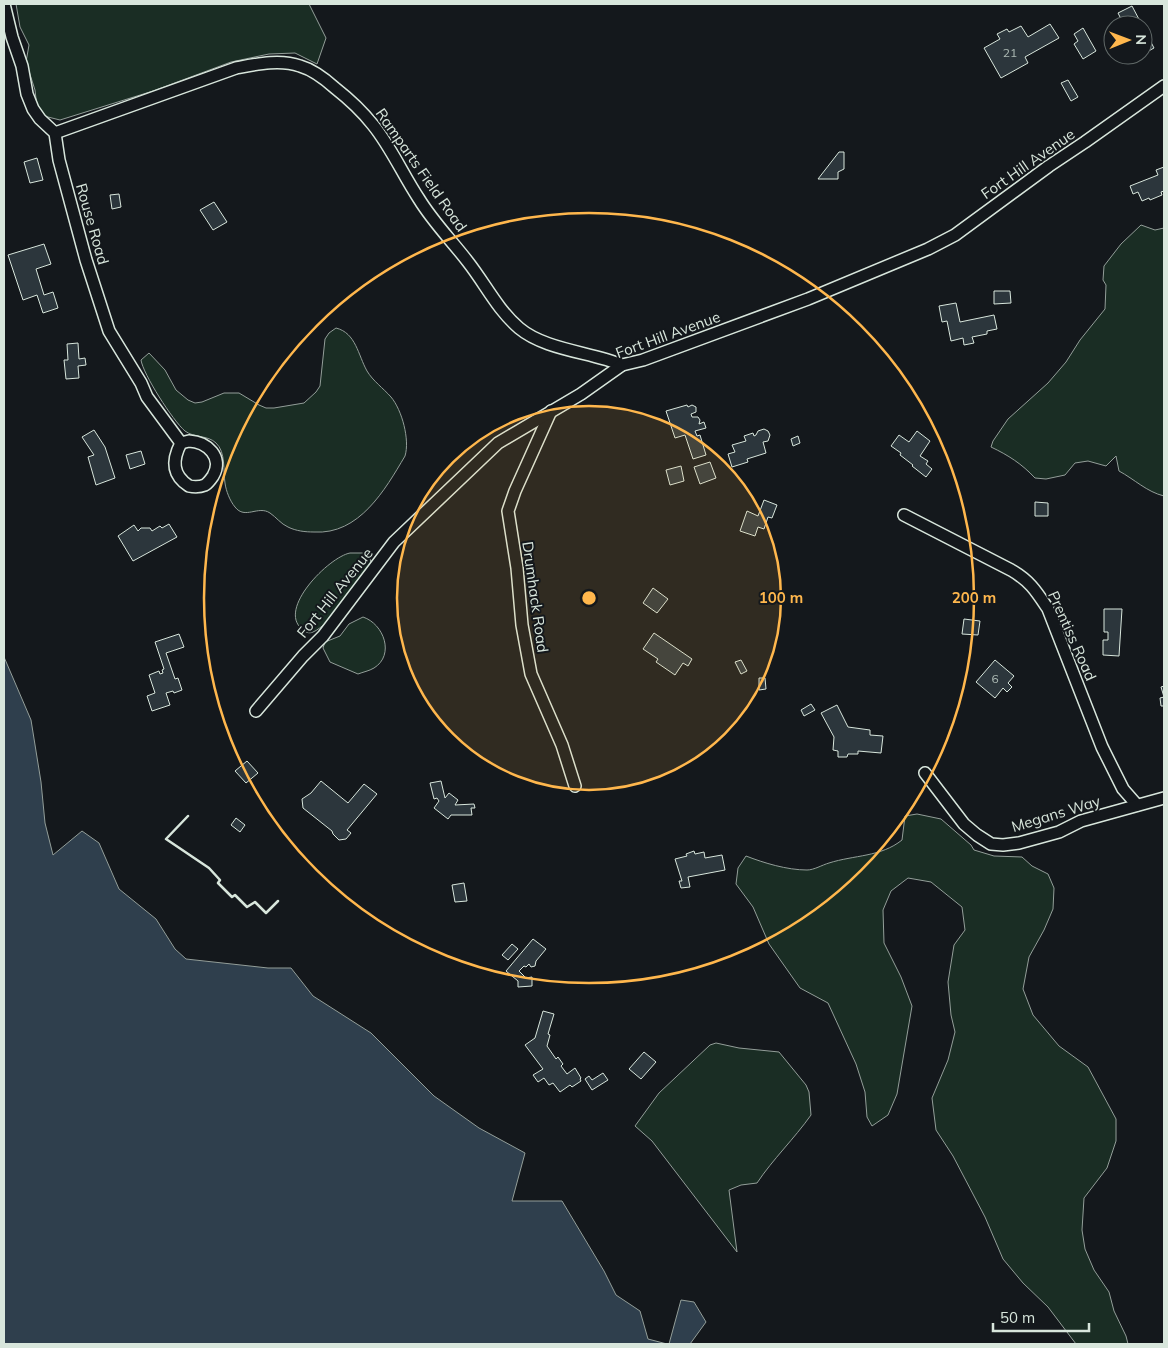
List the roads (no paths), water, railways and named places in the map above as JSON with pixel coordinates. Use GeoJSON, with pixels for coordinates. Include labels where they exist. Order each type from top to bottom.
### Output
{"type":"FeatureCollection","features":[{"type":"Feature","properties":{"kind":"street"},"geometry":{"type":"LineString","coordinates":[[4,4],[12,37],[22,66],[27,94],[33,109],[40,119],[55,133]]}},
{"type":"Feature","properties":{"kind":"street","name":"Ramparts Field Road"},"geometry":{"type":"LineString","coordinates":[[55,133],[236,68],[255,64],[284,62],[301,66],[318,74],[332,85],[357,107],[374,126],[420,201],[470,264],[504,314],[520,329],[535,339],[622,365]]}},
{"type":"Feature","properties":{"kind":"street","name":"Fort Hill Avenue"},"geometry":{"type":"LineString","coordinates":[[256,711],[303,656],[323,636],[394,542],[498,443],[581,394],[622,365],[643,360],[808,299],[928,249],[955,235],[1049,166],[1164,86]]}},
{"type":"Feature","properties":{"kind":"street","name":"Rouse Road"},"geometry":{"type":"LineString","coordinates":[[55,133],[59,160],[86,260],[109,331],[141,383],[147,397],[181,443]]}},
{"type":"Feature","properties":{"kind":"street","name":"Drumhack Road"},"geometry":{"type":"LineString","coordinates":[[551,411],[514,491],[508,511],[517,568],[522,625],[531,674],[562,745],[575,786]]}},
{"type":"Feature","properties":{"kind":"street","name":"Prentiss Road"},"geometry":{"type":"LineString","coordinates":[[904,515],[1026,579],[1048,609],[1102,747],[1123,789],[1137,806]]}},
{"type":"Feature","properties":{"kind":"street","name":"Megans Way"},"geometry":{"type":"LineString","coordinates":[[925,773],[964,824],[991,844],[1020,843],[1060,832],[1081,821],[1137,806]]}},
{"type":"Feature","properties":{"kind":"street"},"geometry":{"type":"LineString","coordinates":[[1137,806],[1164,798]]}},
{"type":"Feature","properties":{"kind":"water"},"geometry":{"type":"Polygon","coordinates":[[[4,657],[31,720],[41,782],[45,823],[53,855],[82,831],[99,843],[119,889],[156,919],[175,949],[186,959],[268,968],[291,968],[313,996],[371,1033],[434,1096],[479,1128],[525,1153],[512,1201],[562,1201],[604,1271],[616,1295],[640,1311],[648,1339],[667,1344],[4,1344],[4,657]]]}},
{"type":"Feature","properties":{"kind":"water"},"geometry":{"type":"Polygon","coordinates":[[[681,1300],[694,1302],[706,1322],[690,1344],[669,1344],[681,1300]]]}}]}
